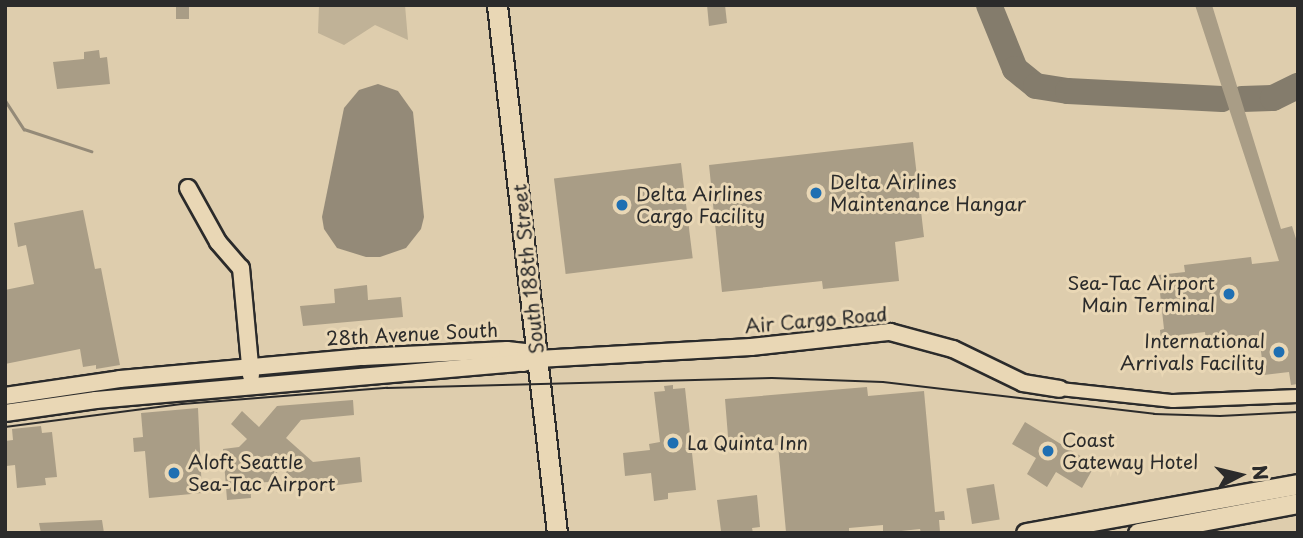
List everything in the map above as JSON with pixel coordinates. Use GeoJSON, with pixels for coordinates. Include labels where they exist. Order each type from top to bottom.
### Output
{"type":"FeatureCollection","features":[{"type":"Feature","properties":{"kind":"main road","name":"South 188th Street"},"geometry":{"type":"LineString","coordinates":[[498,5],[557,533]]}},
{"type":"Feature","properties":{"kind":"main road"},"geometry":{"type":"LineString","coordinates":[[188,188],[218,242],[241,268],[252,386]]}},
{"type":"Feature","properties":{"kind":"main road","name":"Air Cargo Road"},"geometry":{"type":"LineString","coordinates":[[538,359],[751,347],[890,332],[953,349],[1023,383],[1060,389]]}},
{"type":"Feature","properties":{"kind":"main road","name":"28th Avenue South"},"geometry":{"type":"LineString","coordinates":[[5,396],[78,383],[350,358],[507,350],[524,352],[538,359]]}},
{"type":"Feature","properties":{"kind":"main road","name":"28th Avenue South"},"geometry":{"type":"LineString","coordinates":[[5,413],[96,400],[523,363],[538,359]]}},
{"type":"Feature","properties":{"kind":"main road"},"geometry":{"type":"LineString","coordinates":[[1027,533],[1298,484]]}},
{"type":"Feature","properties":{"kind":"main road"},"geometry":{"type":"LineString","coordinates":[[1138,533],[1298,503]]}},
{"type":"Feature","properties":{"kind":"street","name":"Air Cargo Road"},"geometry":{"type":"LineString","coordinates":[[1060,389],[1182,402],[1298,396]]}},
{"type":"Feature","properties":{"kind":"shaded area"},"geometry":{"type":"Polygon","coordinates":[[[319,5],[405,5],[408,40],[375,25],[344,45],[318,33],[319,5]]]}},
{"type":"Feature","properties":{"kind":"shaded area"},"geometry":{"type":"Polygon","coordinates":[[[378,84],[398,91],[413,112],[424,217],[421,229],[406,248],[380,257],[366,257],[337,248],[324,229],[322,217],[344,108],[359,90],[378,84]]]}},
{"type":"Feature","properties":{"kind":"building"},"geometry":{"type":"Polygon","coordinates":[[[176,5],[189,5],[189,19],[176,19],[176,5]]]}},
{"type":"Feature","properties":{"kind":"building"},"geometry":{"type":"Polygon","coordinates":[[[707,5],[725,5],[727,23],[709,26],[707,5]]]}},
{"type":"Feature","properties":{"kind":"building"},"geometry":{"type":"Polygon","coordinates":[[[1195,5],[1212,5],[1281,229],[1292,226],[1298,245],[1298,384],[1291,385],[1289,372],[1264,375],[1259,336],[1206,342],[1205,332],[1179,335],[1180,339],[1161,341],[1160,330],[1164,329],[1158,275],[1185,272],[1184,265],[1251,257],[1252,264],[1279,261],[1195,5]]]}},
{"type":"Feature","properties":{"kind":"building"},"geometry":{"type":"Polygon","coordinates":[[[99,50],[100,58],[107,57],[110,84],[57,89],[53,62],[84,59],[84,52],[99,50]]]}},
{"type":"Feature","properties":{"kind":"building","name":"Delta Airlines Maintenance Hangar"},"geometry":{"type":"Polygon","coordinates":[[[913,142],[924,237],[895,242],[899,281],[823,289],[822,281],[722,292],[709,165],[913,142]]]}},
{"type":"Feature","properties":{"kind":"building","name":"Delta Airlines Cargo Facility"},"geometry":{"type":"Polygon","coordinates":[[[681,163],[693,258],[566,274],[554,179],[681,163]]]}},
{"type":"Feature","properties":{"kind":"building"},"geometry":{"type":"Polygon","coordinates":[[[83,210],[95,269],[101,268],[120,365],[96,369],[96,365],[83,367],[80,349],[5,364],[5,290],[34,284],[26,245],[18,247],[14,223],[83,210]]]}},
{"type":"Feature","properties":{"kind":"building"},"geometry":{"type":"Polygon","coordinates":[[[367,285],[368,300],[401,297],[403,317],[303,326],[300,306],[335,303],[334,289],[367,285]]]}},
{"type":"Feature","properties":{"kind":"building","name":"La Quinta Inn"},"geometry":{"type":"Polygon","coordinates":[[[673,385],[673,389],[685,388],[696,490],[668,493],[668,499],[654,501],[651,473],[625,476],[623,453],[650,450],[649,444],[660,442],[654,392],[665,391],[664,386],[673,385]]]}},
{"type":"Feature","properties":{"kind":"building"},"geometry":{"type":"Polygon","coordinates":[[[867,387],[868,396],[924,391],[935,512],[944,511],[945,520],[939,520],[940,532],[921,533],[920,529],[883,533],[883,525],[849,528],[849,533],[786,532],[778,445],[729,449],[725,399],[867,387]]]}},
{"type":"Feature","properties":{"kind":"building"},"geometry":{"type":"Polygon","coordinates":[[[353,400],[354,415],[301,420],[286,438],[313,462],[360,457],[362,482],[306,489],[281,468],[269,482],[250,483],[251,498],[227,500],[223,449],[239,447],[247,439],[231,424],[242,411],[259,427],[277,406],[353,400]]]}},
{"type":"Feature","properties":{"kind":"building","name":"Aloft Seattle Sea-Tac Airport"},"geometry":{"type":"Polygon","coordinates":[[[198,408],[202,493],[149,498],[145,451],[134,452],[133,438],[143,437],[141,413],[198,408]]]}},
{"type":"Feature","properties":{"kind":"building","name":"Coast Gateway Hotel"},"geometry":{"type":"Polygon","coordinates":[[[1025,422],[1095,465],[1082,488],[1056,472],[1047,487],[1027,474],[1036,458],[1012,444],[1025,422]]]}},
{"type":"Feature","properties":{"kind":"building"},"geometry":{"type":"Polygon","coordinates":[[[41,426],[42,433],[52,432],[57,477],[45,478],[46,485],[17,488],[15,465],[6,466],[5,441],[13,440],[12,429],[41,426]]]}},
{"type":"Feature","properties":{"kind":"building"},"geometry":{"type":"Polygon","coordinates":[[[994,484],[1000,520],[972,524],[966,488],[994,484]]]}},
{"type":"Feature","properties":{"kind":"building"},"geometry":{"type":"Polygon","coordinates":[[[757,495],[760,527],[752,528],[753,533],[721,531],[717,500],[757,495]]]}},
{"type":"Feature","properties":{"kind":"building"},"geometry":{"type":"Polygon","coordinates":[[[102,520],[104,533],[41,533],[39,523],[102,520]]]}},
{"type":"Feature","properties":{"kind":"waterway"},"geometry":{"type":"LineString","coordinates":[[5,100],[24,129],[91,151]]}},
{"type":"Feature","properties":{"kind":"taxiway"},"geometry":{"type":"LineString","coordinates":[[989,5],[1015,69],[1036,86],[1068,91],[1222,99]]}},
{"type":"Feature","properties":{"kind":"taxiway"},"geometry":{"type":"LineString","coordinates":[[1242,99],[1273,98],[1298,86]]}},
{"type":"Feature","properties":{"kind":"tram line"},"geometry":{"type":"LineString","coordinates":[[5,427],[182,404],[387,388],[772,378],[883,382],[1154,414],[1220,416],[1298,412]]}},
{"type":"Feature","properties":{"kind":"place","name":"Delta Airlines Maintenance Hangar"},"geometry":{"type":"Point","coordinates":[816,193]}},
{"type":"Feature","properties":{"kind":"place","name":"Delta Airlines Cargo Facility"},"geometry":{"type":"Point","coordinates":[622,205]}},
{"type":"Feature","properties":{"kind":"place","name":"Sea-Tac Airport Main Terminal"},"geometry":{"type":"Point","coordinates":[1229,294]}},
{"type":"Feature","properties":{"kind":"place","name":"International Arrivals Facility"},"geometry":{"type":"Point","coordinates":[1279,352]}},
{"type":"Feature","properties":{"kind":"place","name":"La Quinta Inn"},"geometry":{"type":"Point","coordinates":[673,443]}},
{"type":"Feature","properties":{"kind":"place","name":"Coast Gateway Hotel"},"geometry":{"type":"Point","coordinates":[1048,451]}},
{"type":"Feature","properties":{"kind":"place","name":"Aloft Seattle Sea-Tac Airport"},"geometry":{"type":"Point","coordinates":[174,473]}}]}
